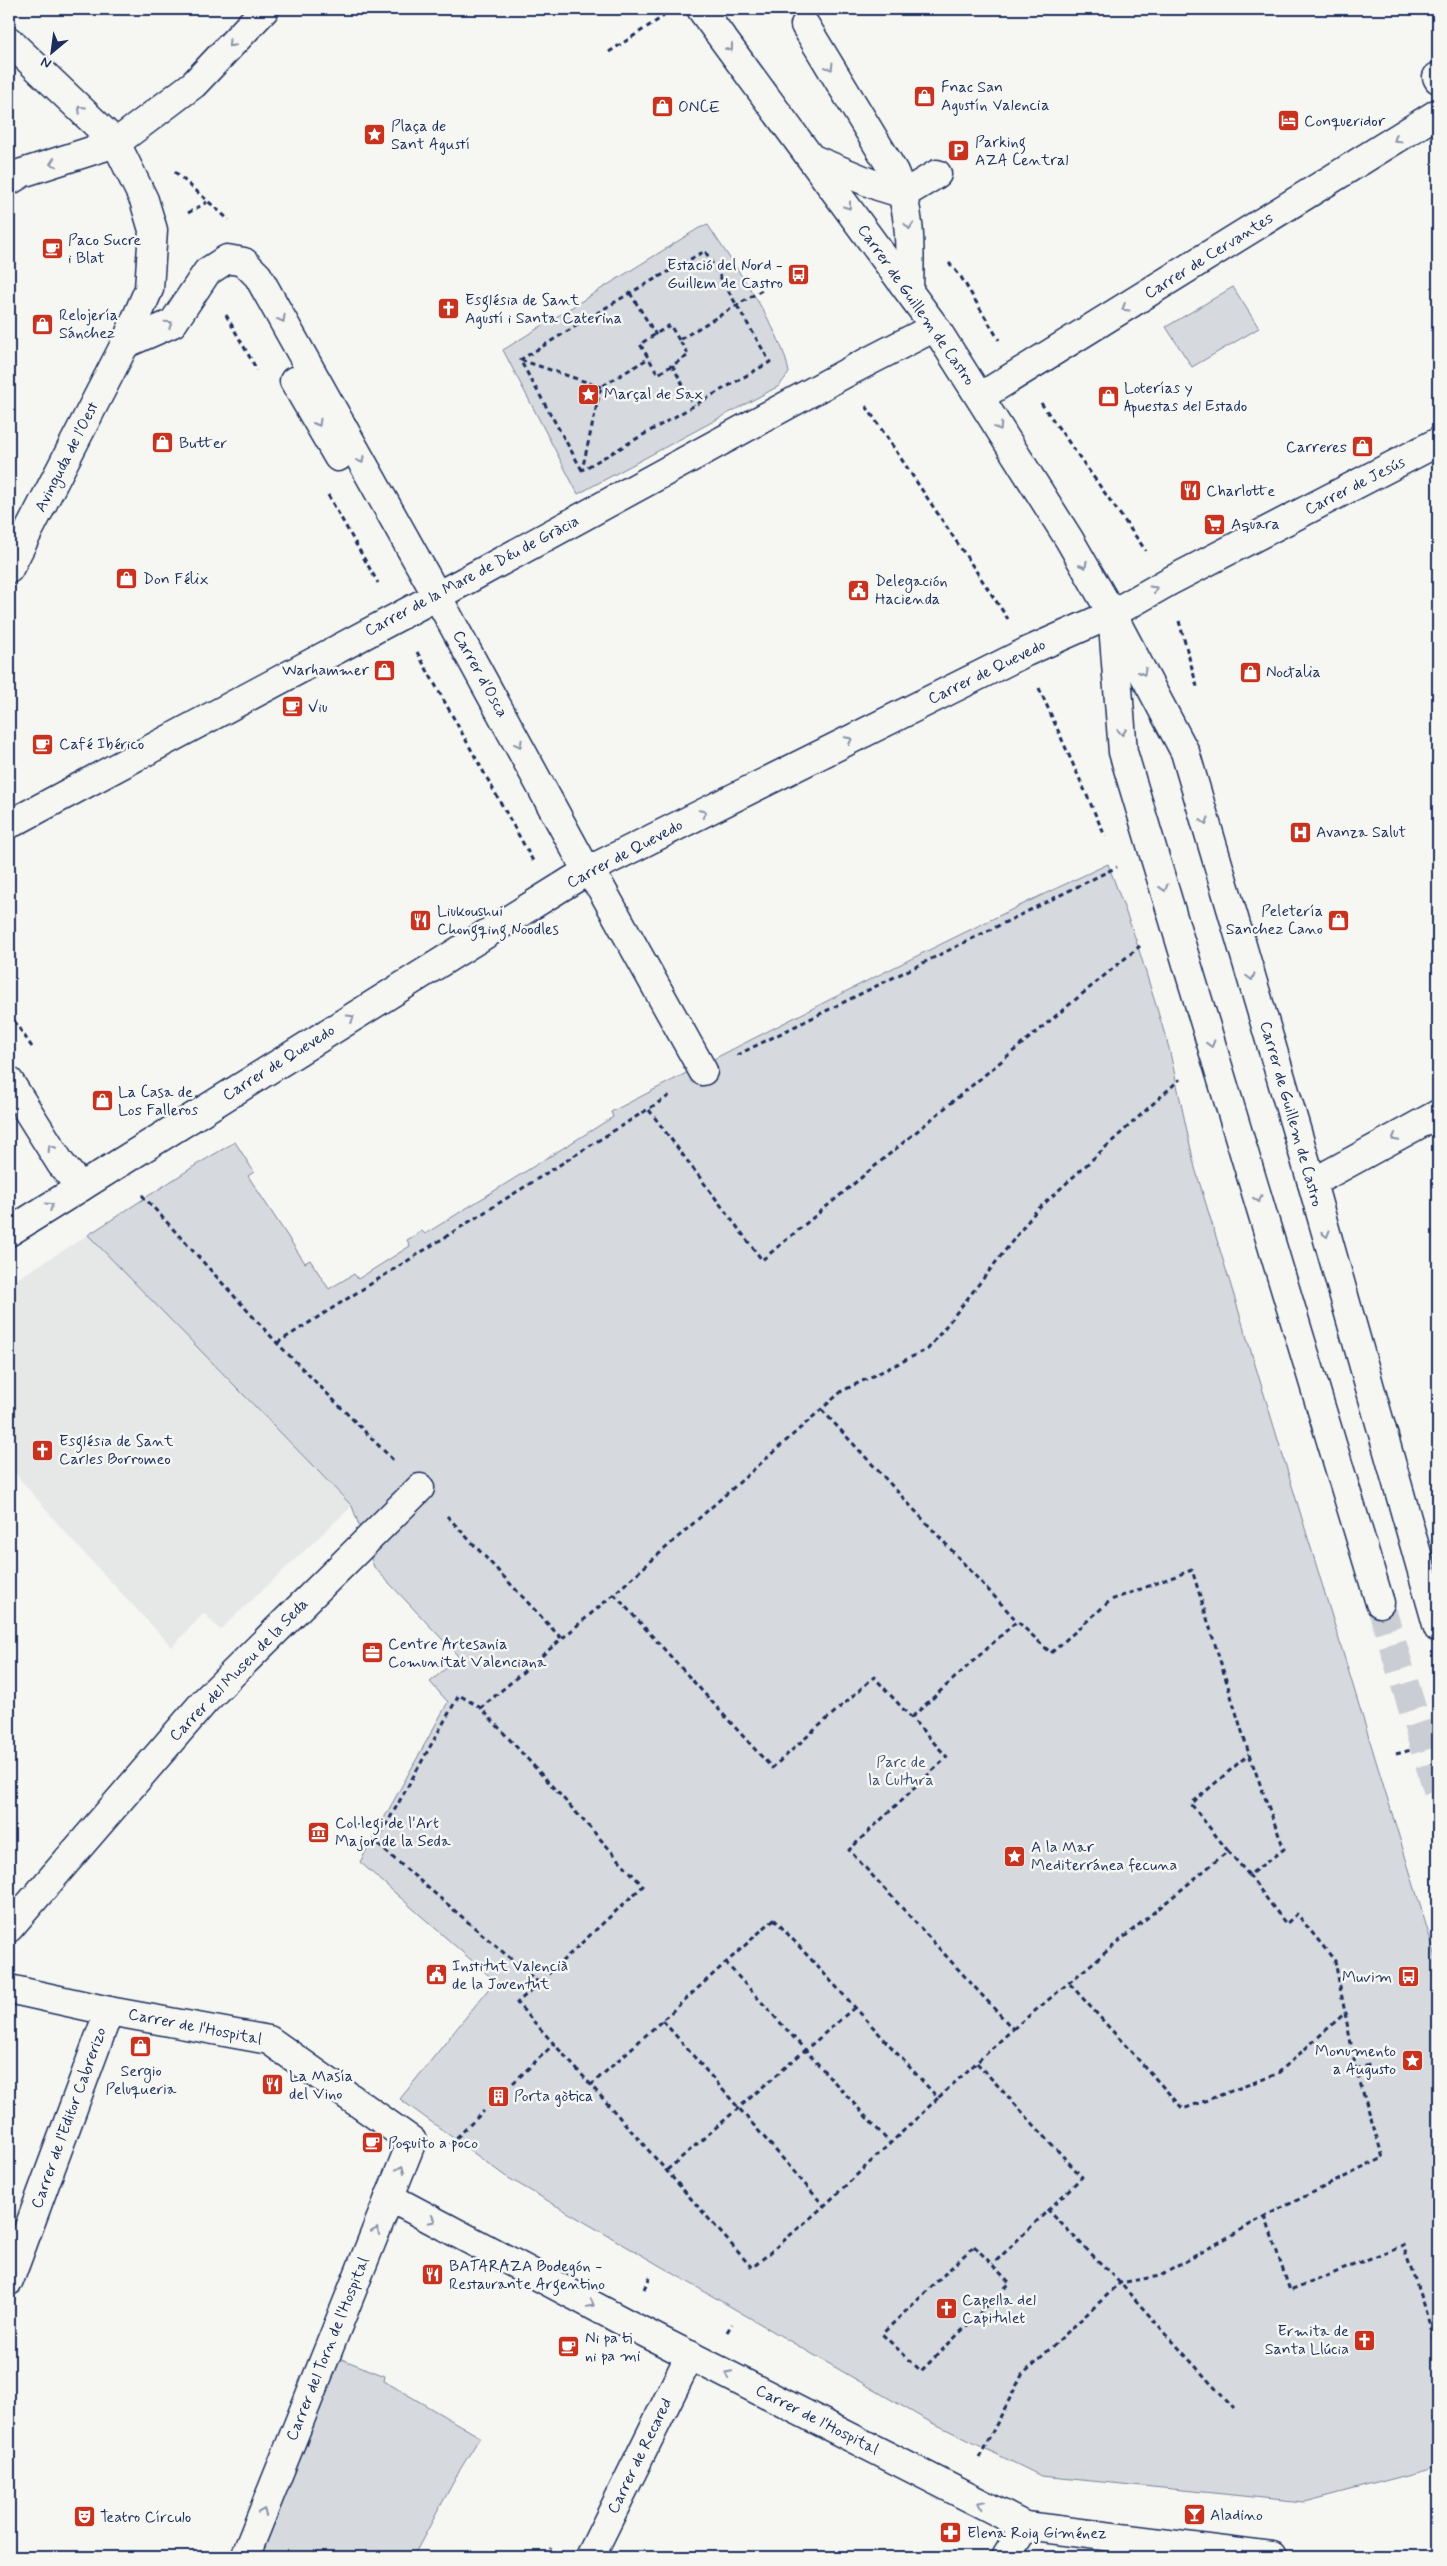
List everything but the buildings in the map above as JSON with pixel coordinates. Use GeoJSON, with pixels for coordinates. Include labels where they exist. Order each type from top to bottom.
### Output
{"type":"FeatureCollection","features":[{"type":"Feature","properties":{"kind":"street"},"geometry":{"type":"LineString","coordinates":[[9,181],[22,174],[116,143],[194,84],[265,9]]}},
{"type":"Feature","properties":{"kind":"street","name":"Carrer de Guillem de Castro"},"geometry":{"type":"LineString","coordinates":[[701,9],[935,327],[1069,539],[1112,614],[1185,752],[1312,1183],[1438,1628]]}},
{"type":"Feature","properties":{"kind":"street"},"geometry":{"type":"LineString","coordinates":[[805,25],[894,172],[904,194],[910,225],[909,290]]}},
{"type":"Feature","properties":{"kind":"street"},"geometry":{"type":"LineString","coordinates":[[9,42],[116,143]]}},
{"type":"Feature","properties":{"kind":"street","name":"Carrer de Cervantes"},"geometry":{"type":"LineString","coordinates":[[980,397],[1438,113]]}},
{"type":"Feature","properties":{"kind":"street","name":"Avinguda de l'Oest"},"geometry":{"type":"LineString","coordinates":[[9,570],[125,344],[149,289],[153,230],[144,200],[116,143]]}},
{"type":"Feature","properties":{"kind":"street"},"geometry":{"type":"LineString","coordinates":[[813,159],[878,186],[904,194],[937,174]]}},
{"type":"Feature","properties":{"kind":"street","name":"Carrer d'Osca"},"geometry":{"type":"LineString","coordinates":[[125,344],[174,323],[207,272],[226,258],[244,262],[258,276],[436,594],[587,871],[600,888],[703,1072]]}},
{"type":"Feature","properties":{"kind":"street","name":"Carrer de la Mare de Déu de Gràcia"},"geometry":{"type":"LineString","coordinates":[[9,818],[14,822],[436,594],[465,581],[846,373],[935,327]]}},
{"type":"Feature","properties":{"kind":"street"},"geometry":{"type":"LineString","coordinates":[[294,381],[368,507],[394,547],[436,594]]}},
{"type":"Feature","properties":{"kind":"street","name":"Carrer de Jesús"},"geometry":{"type":"LineString","coordinates":[[1112,614],[1168,582],[1438,442]]}},
{"type":"Feature","properties":{"kind":"street","name":"Carrer de Guillem de Castro"},"geometry":{"type":"LineString","coordinates":[[1112,614],[1123,752],[1380,1603]]}},
{"type":"Feature","properties":{"kind":"street","name":"Carrer de Quevedo"},"geometry":{"type":"LineString","coordinates":[[9,1232],[587,871],[1026,652],[1112,614]]}},
{"type":"Feature","properties":{"kind":"street"},"geometry":{"type":"LineString","coordinates":[[9,1081],[61,1164],[81,1187]]}},
{"type":"Feature","properties":{"kind":"street"},"geometry":{"type":"LineString","coordinates":[[1312,1183],[1438,1114]]}},
{"type":"Feature","properties":{"kind":"street","name":"Carrer del Museu de la Seda"},"geometry":{"type":"LineString","coordinates":[[9,1928],[204,1702],[420,1488]]}},
{"type":"Feature","properties":{"kind":"street","name":"Carrer de l'Hospital"},"geometry":{"type":"LineString","coordinates":[[9,1989],[109,2011],[269,2040],[412,2141]]}},
{"type":"Feature","properties":{"kind":"street","name":"Carrer de l'Editor Cabrerizo"},"geometry":{"type":"LineString","coordinates":[[9,2281],[109,2011]]}},
{"type":"Feature","properties":{"kind":"street","name":"Carrer del Torn de l'Hospital"},"geometry":{"type":"LineString","coordinates":[[245,2557],[412,2141]]}},
{"type":"Feature","properties":{"kind":"street","name":"Carrer de l'Hospital"},"geometry":{"type":"LineString","coordinates":[[389,2197],[690,2355],[1025,2526],[1272,2557]]}},
{"type":"Feature","properties":{"kind":"street","name":"Carrer de Recared"},"geometry":{"type":"LineString","coordinates":[[590,2557],[690,2355]]}},
{"type":"Feature","properties":{"kind":"street"},"geometry":{"type":"LineString","coordinates":[[1006,2557],[1025,2526]]}},
{"type":"Feature","properties":{"kind":"path"},"geometry":{"type":"LineString","coordinates":[[609,52],[666,14]]}},
{"type":"Feature","properties":{"kind":"path"},"geometry":{"type":"LineString","coordinates":[[116,143],[176,173],[232,222]]}},
{"type":"Feature","properties":{"kind":"path"},"geometry":{"type":"LineString","coordinates":[[520,360],[630,293],[705,251],[770,362],[582,470]]}},
{"type":"Feature","properties":{"kind":"path"},"geometry":{"type":"LineString","coordinates":[[679,340],[762,290]]}},
{"type":"Feature","properties":{"kind":"path"},"geometry":{"type":"LineString","coordinates":[[630,293],[656,335]]}},
{"type":"Feature","properties":{"kind":"path"},"geometry":{"type":"LineString","coordinates":[[670,325],[688,355],[658,374],[640,344],[656,335],[670,325]]}},
{"type":"Feature","properties":{"kind":"path"},"geometry":{"type":"LineString","coordinates":[[582,470],[601,387],[649,358]]}},
{"type":"Feature","properties":{"kind":"path"},"geometry":{"type":"LineString","coordinates":[[520,360],[601,387]]}},
{"type":"Feature","properties":{"kind":"path"},"geometry":{"type":"LineString","coordinates":[[520,360],[582,470]]}},
{"type":"Feature","properties":{"kind":"path"},"geometry":{"type":"LineString","coordinates":[[672,365],[694,405]]}},
{"type":"Feature","properties":{"kind":"path"},"geometry":{"type":"LineString","coordinates":[[846,373],[1010,622],[1026,652],[1035,679],[1107,839]]}},
{"type":"Feature","properties":{"kind":"path"},"geometry":{"type":"LineString","coordinates":[[276,1343],[649,1110],[703,1072],[1119,866],[1122,874]]}},
{"type":"Feature","properties":{"kind":"path"},"geometry":{"type":"LineString","coordinates":[[649,1110],[762,1260],[1147,941]]}},
{"type":"Feature","properties":{"kind":"path"},"geometry":{"type":"LineString","coordinates":[[481,1708],[614,1594],[822,1410],[842,1390],[928,1349],[1036,1211],[1180,1078]]}},
{"type":"Feature","properties":{"kind":"path"},"geometry":{"type":"LineString","coordinates":[[117,1164],[131,1183],[276,1343],[420,1488],[561,1638]]}},
{"type":"Feature","properties":{"kind":"path"},"geometry":{"type":"LineString","coordinates":[[822,1410],[1017,1621],[1051,1653],[1111,1600],[1192,1570],[1249,1754],[1284,1849],[1249,1875]]}},
{"type":"Feature","properties":{"kind":"path"},"geometry":{"type":"LineString","coordinates":[[614,1594],[772,1768],[874,1677],[912,1717],[947,1757],[849,1850],[1014,2029]]}},
{"type":"Feature","properties":{"kind":"path"},"geometry":{"type":"LineString","coordinates":[[912,1717],[1017,1621]]}},
{"type":"Feature","properties":{"kind":"path"},"geometry":{"type":"LineString","coordinates":[[540,1983],[376,1844],[460,1695],[481,1708],[642,1886],[540,1983],[517,2003],[752,2268],[824,2206],[890,2142],[1014,2029],[1228,1850]]}},
{"type":"Feature","properties":{"kind":"path"},"geometry":{"type":"LineString","coordinates":[[1396,1754],[1411,1750]]}},
{"type":"Feature","properties":{"kind":"path"},"geometry":{"type":"LineString","coordinates":[[977,2462],[1022,2375],[1120,2284],[1160,2276],[1265,2216],[1383,2158],[1356,2069],[1335,1961],[1298,1914],[1286,1924],[1249,1875],[1190,1804],[1249,1754]]}},
{"type":"Feature","properties":{"kind":"path"},"geometry":{"type":"LineString","coordinates":[[591,2085],[774,1919],[938,2098]]}},
{"type":"Feature","properties":{"kind":"path"},"geometry":{"type":"LineString","coordinates":[[725,1962],[890,2142]]}},
{"type":"Feature","properties":{"kind":"path"},"geometry":{"type":"LineString","coordinates":[[1069,1983],[1183,2109],[1277,2074],[1344,2013]]}},
{"type":"Feature","properties":{"kind":"path"},"geometry":{"type":"LineString","coordinates":[[667,2170],[854,2007]]}},
{"type":"Feature","properties":{"kind":"path"},"geometry":{"type":"LineString","coordinates":[[663,2021],[824,2206]]}},
{"type":"Feature","properties":{"kind":"path"},"geometry":{"type":"LineString","coordinates":[[513,2084],[554,2043]]}},
{"type":"Feature","properties":{"kind":"path"},"geometry":{"type":"LineString","coordinates":[[977,2063],[1082,2177],[992,2264]]}},
{"type":"Feature","properties":{"kind":"path"},"geometry":{"type":"LineString","coordinates":[[1356,2069],[1373,2064]]}},
{"type":"Feature","properties":{"kind":"path"},"geometry":{"type":"LineString","coordinates":[[444,2150],[484,2111]]}},
{"type":"Feature","properties":{"kind":"path"},"geometry":{"type":"LineString","coordinates":[[1048,2208],[1234,2409]]}},
{"type":"Feature","properties":{"kind":"path"},"geometry":{"type":"LineString","coordinates":[[1265,2216],[1290,2291],[1403,2245],[1438,2350]]}},
{"type":"Feature","properties":{"kind":"path"},"geometry":{"type":"LineString","coordinates":[[974,2246],[992,2264],[1010,2283],[922,2371],[882,2334],[974,2246]]}},
{"type":"Feature","properties":{"kind":"shaded area"},"geometry":{"type":"Polygon","coordinates":[[[88,1235],[352,1506],[220,1630],[204,1613],[172,1647],[69,1537],[9,1466],[9,1284],[88,1235]]]}},
{"type":"Feature","properties":{"kind":"green space"},"geometry":{"type":"Polygon","coordinates":[[[708,225],[767,317],[785,355],[789,373],[779,386],[578,494],[503,350],[699,228],[708,225]]]}},
{"type":"Feature","properties":{"kind":"green space"},"geometry":{"type":"Polygon","coordinates":[[[1233,287],[1259,328],[1192,367],[1166,327],[1233,287]]]}},
{"type":"Feature","properties":{"kind":"green space","name":"Parc de la Cultura"},"geometry":{"type":"Polygon","coordinates":[[[1108,864],[1135,937],[1169,1048],[1195,1168],[1438,1964],[1438,2467],[1304,2502],[1041,2476],[921,2417],[505,2176],[400,2099],[495,1981],[360,1862],[448,1702],[430,1682],[459,1657],[374,1567],[352,1506],[88,1235],[235,1142],[254,1172],[248,1176],[305,1263],[310,1260],[329,1289],[354,1274],[358,1279],[410,1246],[407,1240],[422,1231],[425,1234],[613,1117],[611,1112],[920,954],[1108,864]]]}},
{"type":"Feature","properties":{"kind":"green space"},"geometry":{"type":"Polygon","coordinates":[[[339,2358],[385,2376],[384,2381],[480,2437],[413,2557],[261,2557],[339,2358]]]}},
{"type":"Feature","properties":{"kind":"tunnel"},"geometry":{"type":"LineString","coordinates":[[1380,1603],[1438,1793]]}},
{"type":"Feature","properties":{"kind":"place","name":"Fnac San Agustín Valencia"},"geometry":{"type":"Point","coordinates":[925,96]}},
{"type":"Feature","properties":{"kind":"place","name":"ONCE"},"geometry":{"type":"Point","coordinates":[662,107]}},
{"type":"Feature","properties":{"kind":"place","name":"Conqueridor"},"geometry":{"type":"Point","coordinates":[1288,121]}},
{"type":"Feature","properties":{"kind":"place","name":"Plaça de Sant Agustí"},"geometry":{"type":"Point","coordinates":[375,135]}},
{"type":"Feature","properties":{"kind":"place","name":"Parking AZA Central"},"geometry":{"type":"Point","coordinates":[959,151]}},
{"type":"Feature","properties":{"kind":"place","name":"Paco Sucre i Blat"},"geometry":{"type":"Point","coordinates":[52,249]}},
{"type":"Feature","properties":{"kind":"place","name":"Estació del Nord - Guillem de Castro"},"geometry":{"type":"Point","coordinates":[799,274]}},
{"type":"Feature","properties":{"kind":"place","name":"Església de Sant Agustí i Santa Caterina"},"geometry":{"type":"Point","coordinates":[449,309]}},
{"type":"Feature","properties":{"kind":"place","name":"Relojería Sánchez"},"geometry":{"type":"Point","coordinates":[43,324]}},
{"type":"Feature","properties":{"kind":"place","name":"Marçal de Sax"},"geometry":{"type":"Point","coordinates":[588,394]}},
{"type":"Feature","properties":{"kind":"place","name":"Loterías y Apuestas del Estado"},"geometry":{"type":"Point","coordinates":[1108,397]}},
{"type":"Feature","properties":{"kind":"place","name":"Butter"},"geometry":{"type":"Point","coordinates":[163,443]}},
{"type":"Feature","properties":{"kind":"place","name":"Carreres"},"geometry":{"type":"Point","coordinates":[1363,447]}},
{"type":"Feature","properties":{"kind":"place","name":"Charlotte"},"geometry":{"type":"Point","coordinates":[1190,491]}},
{"type":"Feature","properties":{"kind":"place","name":"Aquara"},"geometry":{"type":"Point","coordinates":[1215,524]}},
{"type":"Feature","properties":{"kind":"place","name":"Don Félix"},"geometry":{"type":"Point","coordinates":[127,579]}},
{"type":"Feature","properties":{"kind":"place","name":"Delegación Hacienda"},"geometry":{"type":"Point","coordinates":[859,590]}},
{"type":"Feature","properties":{"kind":"place","name":"Warhammer"},"geometry":{"type":"Point","coordinates":[385,670]}},
{"type":"Feature","properties":{"kind":"place","name":"Noctalia"},"geometry":{"type":"Point","coordinates":[1250,672]}},
{"type":"Feature","properties":{"kind":"place","name":"Viu"},"geometry":{"type":"Point","coordinates":[292,707]}},
{"type":"Feature","properties":{"kind":"place","name":"Café Ibérico"},"geometry":{"type":"Point","coordinates":[43,744]}},
{"type":"Feature","properties":{"kind":"place","name":"Avanza Salut"},"geometry":{"type":"Point","coordinates":[1300,832]}},
{"type":"Feature","properties":{"kind":"place","name":"Liukoushui Chongqing Noodles"},"geometry":{"type":"Point","coordinates":[421,920]}},
{"type":"Feature","properties":{"kind":"place","name":"Peletería Sanchez Cano"},"geometry":{"type":"Point","coordinates":[1339,920]}},
{"type":"Feature","properties":{"kind":"place","name":"La Casa de Los Falleros"},"geometry":{"type":"Point","coordinates":[102,1101]}},
{"type":"Feature","properties":{"kind":"place","name":"Església de Sant Carles Borromeo"},"geometry":{"type":"Point","coordinates":[43,1450]}},
{"type":"Feature","properties":{"kind":"place","name":"Centre Artesania Comunitat Valenciana"},"geometry":{"type":"Point","coordinates":[372,1653]}},
{"type":"Feature","properties":{"kind":"place","name":"Col·legi de l'Art Major de la Seda"},"geometry":{"type":"Point","coordinates":[319,1832]}},
{"type":"Feature","properties":{"kind":"place","name":"A la Mar Mediterránea fecuna"},"geometry":{"type":"Point","coordinates":[1015,1856]}},
{"type":"Feature","properties":{"kind":"place","name":"Institut Valencià de la Joventut"},"geometry":{"type":"Point","coordinates":[436,1975]}},
{"type":"Feature","properties":{"kind":"place","name":"Muvim"},"geometry":{"type":"Point","coordinates":[1408,1977]}},
{"type":"Feature","properties":{"kind":"place","name":"Sergio Peluqueria"},"geometry":{"type":"Point","coordinates":[141,2047]}},
{"type":"Feature","properties":{"kind":"place","name":"Monumento a Augusto"},"geometry":{"type":"Point","coordinates":[1412,2060]}},
{"type":"Feature","properties":{"kind":"place","name":"La Masía del Vino"},"geometry":{"type":"Point","coordinates":[273,2085]}},
{"type":"Feature","properties":{"kind":"place","name":"Porta gòtica"},"geometry":{"type":"Point","coordinates":[498,2096]}},
{"type":"Feature","properties":{"kind":"place","name":"Poquito a poco"},"geometry":{"type":"Point","coordinates":[372,2143]}},
{"type":"Feature","properties":{"kind":"place","name":"BATARAZA Bodegón - Restaurante Argentino"},"geometry":{"type":"Point","coordinates":[433,2275]}},
{"type":"Feature","properties":{"kind":"place","name":"Capella del Capitulet"},"geometry":{"type":"Point","coordinates":[946,2309]}},
{"type":"Feature","properties":{"kind":"place","name":"Ermita de Santa Llúcia"},"geometry":{"type":"Point","coordinates":[1365,2340]}},
{"type":"Feature","properties":{"kind":"place","name":"Ni pa ti ni pa mi"},"geometry":{"type":"Point","coordinates":[569,2347]}},
{"type":"Feature","properties":{"kind":"place","name":"Aladino"},"geometry":{"type":"Point","coordinates":[1194,2515]}},
{"type":"Feature","properties":{"kind":"place","name":"Teatro Círculo"},"geometry":{"type":"Point","coordinates":[84,2517]}},
{"type":"Feature","properties":{"kind":"place","name":"Elena Roig Giménez"},"geometry":{"type":"Point","coordinates":[951,2533]}}]}
